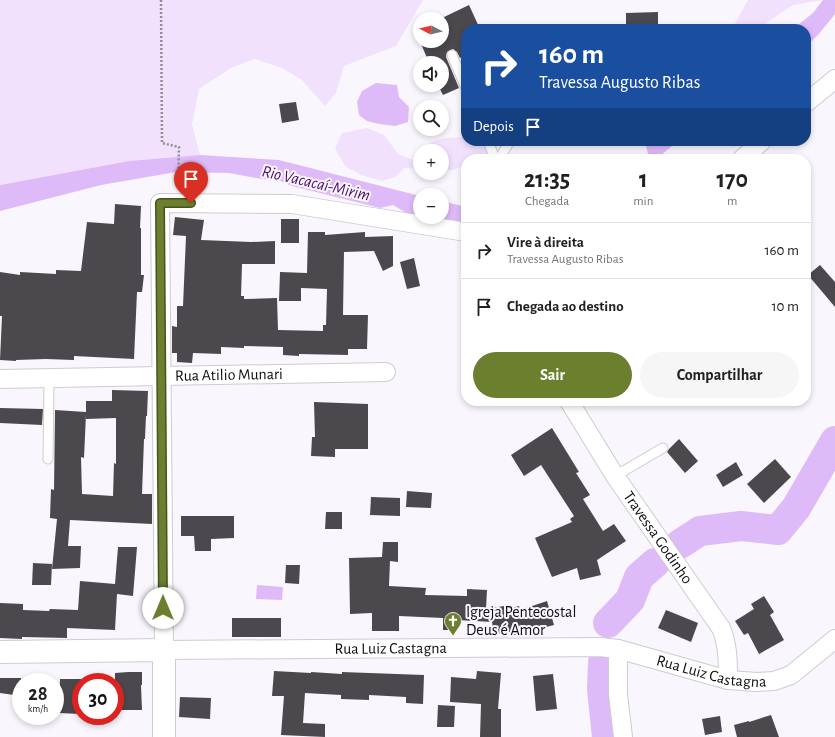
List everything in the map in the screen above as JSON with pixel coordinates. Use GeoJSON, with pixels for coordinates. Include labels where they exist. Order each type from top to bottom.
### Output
{"type":"FeatureCollection","features":[{"type":"Feature","properties":{"kind":"street"},"geometry":{"type":"LineString","coordinates":[[811,99],[835,79]]}},
{"type":"Feature","properties":{"kind":"street"},"geometry":{"type":"LineString","coordinates":[[748,154],[756,146]]}},
{"type":"Feature","properties":{"kind":"street"},"geometry":{"type":"LineString","coordinates":[[164,737],[160,203],[292,204],[461,231]]}},
{"type":"Feature","properties":{"kind":"street","name":"Rua Atilio Munari"},"geometry":{"type":"LineString","coordinates":[[0,379],[386,372]]}},
{"type":"Feature","properties":{"kind":"street","name":"Travessa Godinho"},"geometry":{"type":"LineString","coordinates":[[572,406],[615,476],[721,628],[726,641],[728,680]]}},
{"type":"Feature","properties":{"kind":"street","name":"Rua Luiz Castagna"},"geometry":{"type":"LineString","coordinates":[[0,652],[592,647],[618,649],[728,680],[768,682],[791,675],[835,639]]}},
{"type":"Feature","properties":{"kind":"street"},"geometry":{"type":"LineString","coordinates":[[618,649],[618,694],[623,737]]}},
{"type":"Feature","properties":{"kind":"lane"},"geometry":{"type":"LineString","coordinates":[[452,55],[461,76]]}},
{"type":"Feature","properties":{"kind":"lane"},"geometry":{"type":"LineString","coordinates":[[48,459],[49,378]]}},
{"type":"Feature","properties":{"kind":"lane"},"geometry":{"type":"LineString","coordinates":[[615,476],[663,448]]}},
{"type":"Feature","properties":{"kind":"path"},"geometry":{"type":"LineString","coordinates":[[161,0],[162,143],[179,147],[178,183]]}},
{"type":"Feature","properties":{"kind":"shaded area"},"geometry":{"type":"Polygon","coordinates":[[[0,0],[423,0],[416,12],[413,12],[413,17],[396,46],[344,66],[336,93],[325,106],[302,80],[282,68],[255,59],[231,68],[199,89],[192,124],[200,155],[129,161],[0,185],[0,0]]]}},
{"type":"Feature","properties":{"kind":"shaded area"},"geometry":{"type":"Polygon","coordinates":[[[748,0],[822,0],[793,5],[764,24],[735,24],[748,0]]]}},
{"type":"Feature","properties":{"kind":"shaded area"},"geometry":{"type":"Polygon","coordinates":[[[367,128],[384,135],[398,154],[413,160],[413,169],[405,168],[395,177],[382,181],[361,175],[346,167],[335,149],[342,133],[367,128]]]}},
{"type":"Feature","properties":{"kind":"shaded area"},"geometry":{"type":"Polygon","coordinates":[[[461,137],[461,146],[485,146],[488,148],[489,154],[461,154],[461,167],[449,170],[449,144],[429,144],[436,140],[461,137]]]}},
{"type":"Feature","properties":{"kind":"water"},"geometry":{"type":"Polygon","coordinates":[[[823,0],[835,0],[835,14],[811,41],[811,24],[799,24],[813,13],[823,0]]]}},
{"type":"Feature","properties":{"kind":"water"},"geometry":{"type":"Polygon","coordinates":[[[376,83],[397,85],[399,97],[409,107],[408,122],[395,126],[379,124],[367,121],[359,115],[357,102],[362,91],[376,83]]]}},
{"type":"Feature","properties":{"kind":"water"},"geometry":{"type":"Polygon","coordinates":[[[646,146],[672,146],[662,154],[648,154],[646,146]]]}},
{"type":"Feature","properties":{"kind":"water","name":"Rio Vacacaí-Mirim"},"geometry":{"type":"Polygon","coordinates":[[[200,155],[279,160],[413,194],[413,214],[408,214],[393,205],[380,208],[292,186],[276,179],[262,179],[229,173],[176,172],[101,185],[0,211],[0,185],[129,161],[200,155]]]}},
{"type":"Feature","properties":{"kind":"water"},"geometry":{"type":"Polygon","coordinates":[[[449,203],[461,206],[461,223],[449,220],[449,203]]]}},
{"type":"Feature","properties":{"kind":"water"},"geometry":{"type":"Polygon","coordinates":[[[257,585],[283,587],[282,600],[256,599],[257,585]]]}},
{"type":"Feature","properties":{"kind":"building"},"geometry":{"type":"Polygon","coordinates":[[[469,5],[478,24],[461,24],[461,58],[453,49],[447,52],[446,56],[426,56],[423,48],[449,48],[449,15],[469,5]]]}},
{"type":"Feature","properties":{"kind":"building"},"geometry":{"type":"Polygon","coordinates":[[[658,12],[658,24],[626,24],[626,13],[658,12]]]}},
{"type":"Feature","properties":{"kind":"building"},"geometry":{"type":"Polygon","coordinates":[[[449,64],[459,88],[443,95],[442,92],[449,92],[449,64]]]}},
{"type":"Feature","properties":{"kind":"building"},"geometry":{"type":"Polygon","coordinates":[[[296,102],[299,120],[282,123],[279,104],[296,102]]]}},
{"type":"Feature","properties":{"kind":"building"},"geometry":{"type":"Polygon","coordinates":[[[115,204],[141,206],[141,275],[144,275],[142,292],[137,292],[134,359],[74,356],[74,360],[0,360],[2,316],[0,316],[0,272],[20,275],[20,272],[56,274],[56,270],[81,271],[87,222],[114,224],[115,204]]]}},
{"type":"Feature","properties":{"kind":"building"},"geometry":{"type":"Polygon","coordinates":[[[175,217],[204,220],[201,240],[251,242],[275,241],[275,264],[242,264],[241,296],[244,296],[244,299],[277,298],[278,330],[323,331],[323,325],[326,325],[327,289],[301,288],[301,301],[279,301],[280,272],[307,273],[308,232],[325,232],[325,235],[365,232],[365,237],[393,236],[393,266],[383,271],[374,251],[344,252],[343,315],[368,315],[367,349],[348,349],[348,355],[299,354],[299,356],[283,355],[283,347],[221,347],[221,354],[193,353],[192,363],[177,362],[177,353],[172,353],[172,326],[177,327],[177,306],[183,306],[186,236],[173,235],[175,217]]]}},
{"type":"Feature","properties":{"kind":"building"},"geometry":{"type":"Polygon","coordinates":[[[281,219],[299,219],[299,243],[281,243],[281,219]]]}},
{"type":"Feature","properties":{"kind":"building"},"geometry":{"type":"Polygon","coordinates":[[[414,258],[420,286],[407,289],[400,262],[414,258]]]}},
{"type":"Feature","properties":{"kind":"building"},"geometry":{"type":"Polygon","coordinates":[[[820,265],[835,282],[835,307],[811,279],[811,272],[820,265]]]}},
{"type":"Feature","properties":{"kind":"building"},"geometry":{"type":"Polygon","coordinates":[[[112,390],[148,391],[144,439],[142,494],[152,494],[152,524],[70,520],[68,546],[81,546],[80,568],[52,569],[57,519],[50,518],[51,489],[54,490],[55,410],[86,412],[86,401],[112,401],[112,390]],[[86,414],[84,458],[81,457],[82,494],[113,496],[114,463],[116,464],[116,418],[86,419],[86,414]]]}},
{"type":"Feature","properties":{"kind":"building"},"geometry":{"type":"Polygon","coordinates":[[[314,402],[368,404],[368,449],[335,449],[335,457],[311,456],[312,437],[315,437],[314,402]]]}},
{"type":"Feature","properties":{"kind":"building"},"geometry":{"type":"Polygon","coordinates":[[[0,408],[43,409],[42,425],[0,423],[0,408]]]}},
{"type":"Feature","properties":{"kind":"building"},"geometry":{"type":"Polygon","coordinates":[[[552,428],[579,472],[576,473],[590,495],[583,499],[603,531],[614,524],[626,541],[597,560],[601,575],[580,580],[577,568],[552,577],[535,538],[572,522],[570,519],[574,516],[541,465],[524,476],[511,455],[552,428]]]}},
{"type":"Feature","properties":{"kind":"building"},"geometry":{"type":"Polygon","coordinates":[[[679,439],[698,461],[685,473],[667,452],[679,439]]]}},
{"type":"Feature","properties":{"kind":"building"},"geometry":{"type":"Polygon","coordinates":[[[775,459],[791,477],[764,503],[747,484],[775,459]]]}},
{"type":"Feature","properties":{"kind":"building"},"geometry":{"type":"Polygon","coordinates":[[[736,462],[743,475],[723,487],[716,475],[736,462]]]}},
{"type":"Feature","properties":{"kind":"building"},"geometry":{"type":"Polygon","coordinates":[[[407,491],[432,493],[431,508],[406,507],[407,491]]]}},
{"type":"Feature","properties":{"kind":"building"},"geometry":{"type":"Polygon","coordinates":[[[371,497],[400,498],[400,516],[370,515],[371,497]]]}},
{"type":"Feature","properties":{"kind":"building"},"geometry":{"type":"Polygon","coordinates":[[[326,512],[342,512],[342,529],[325,529],[326,512]]]}},
{"type":"Feature","properties":{"kind":"building"},"geometry":{"type":"Polygon","coordinates":[[[181,516],[234,516],[234,538],[211,539],[211,551],[195,551],[194,536],[181,536],[181,516]]]}},
{"type":"Feature","properties":{"kind":"building"},"geometry":{"type":"Polygon","coordinates":[[[383,542],[398,542],[398,562],[390,561],[389,586],[426,588],[425,595],[467,596],[467,589],[487,590],[486,609],[504,606],[504,610],[519,606],[520,610],[547,601],[554,625],[511,636],[510,632],[494,634],[492,622],[457,620],[456,630],[443,630],[443,618],[399,616],[399,631],[372,631],[372,613],[350,614],[349,558],[382,557],[383,542]]]}},
{"type":"Feature","properties":{"kind":"building"},"geometry":{"type":"Polygon","coordinates":[[[118,547],[137,547],[133,596],[117,594],[115,630],[67,628],[67,638],[0,638],[0,603],[23,604],[23,610],[78,610],[80,581],[115,584],[118,547]]]}},
{"type":"Feature","properties":{"kind":"building"},"geometry":{"type":"Polygon","coordinates":[[[33,563],[52,564],[51,585],[32,585],[33,563]]]}},
{"type":"Feature","properties":{"kind":"building"},"geometry":{"type":"Polygon","coordinates":[[[286,565],[300,565],[299,584],[285,583],[286,565]]]}},
{"type":"Feature","properties":{"kind":"building"},"geometry":{"type":"Polygon","coordinates":[[[764,596],[774,612],[770,615],[784,640],[759,654],[748,633],[744,635],[735,621],[754,609],[751,604],[764,596]]]}},
{"type":"Feature","properties":{"kind":"building"},"geometry":{"type":"Polygon","coordinates":[[[666,610],[698,623],[691,642],[658,628],[666,610]]]}},
{"type":"Feature","properties":{"kind":"building"},"geometry":{"type":"Polygon","coordinates":[[[232,618],[281,618],[281,637],[232,637],[232,618]]]}},
{"type":"Feature","properties":{"kind":"building"},"geometry":{"type":"Polygon","coordinates":[[[274,671],[424,675],[423,704],[406,703],[406,697],[369,695],[369,700],[341,699],[341,695],[305,693],[303,723],[325,724],[325,737],[281,735],[284,696],[272,696],[274,671]]]}},
{"type":"Feature","properties":{"kind":"building"},"geometry":{"type":"Polygon","coordinates":[[[477,671],[501,673],[498,709],[501,709],[501,737],[480,737],[481,704],[450,702],[451,677],[476,679],[477,671]]]}},
{"type":"Feature","properties":{"kind":"building"},"geometry":{"type":"Polygon","coordinates":[[[142,672],[142,710],[124,710],[124,673],[115,673],[142,672]]]}},
{"type":"Feature","properties":{"kind":"building"},"geometry":{"type":"Polygon","coordinates":[[[553,674],[557,709],[536,711],[533,676],[553,674]]]}},
{"type":"Feature","properties":{"kind":"building"},"geometry":{"type":"Polygon","coordinates":[[[0,678],[12,678],[12,695],[0,693],[0,678]]]}},
{"type":"Feature","properties":{"kind":"building"},"geometry":{"type":"Polygon","coordinates":[[[64,679],[72,679],[72,714],[64,713],[64,679]]]}},
{"type":"Feature","properties":{"kind":"building"},"geometry":{"type":"Polygon","coordinates":[[[180,697],[211,698],[210,719],[179,717],[180,697]]]}},
{"type":"Feature","properties":{"kind":"building"},"geometry":{"type":"Polygon","coordinates":[[[438,705],[455,706],[454,727],[437,727],[438,705]]]}},
{"type":"Feature","properties":{"kind":"building"},"geometry":{"type":"Polygon","coordinates":[[[771,715],[779,737],[737,737],[734,725],[771,715]]]}},
{"type":"Feature","properties":{"kind":"building"},"geometry":{"type":"Polygon","coordinates":[[[720,716],[722,732],[705,735],[702,719],[720,716]]]}},
{"type":"Feature","properties":{"kind":"waterway"},"geometry":{"type":"LineString","coordinates":[[680,544],[700,531],[741,526],[778,530],[796,508],[835,441]]}},
{"type":"Feature","properties":{"kind":"waterway"},"geometry":{"type":"LineString","coordinates":[[608,623],[630,600],[639,577],[655,563]]}},
{"type":"Feature","properties":{"kind":"waterway"},"geometry":{"type":"LineString","coordinates":[[603,662],[602,689],[607,737]]}},
{"type":"Feature","properties":{"kind":"place","name":"Igreja Pentecostal Deus é Amor"},"geometry":{"type":"Point","coordinates":[453,636]}},
{"type":"Feature","properties":{"kind":"route"},"geometry":{"type":"LineString","coordinates":[[163,608],[160,203],[191,203]]}}]}
